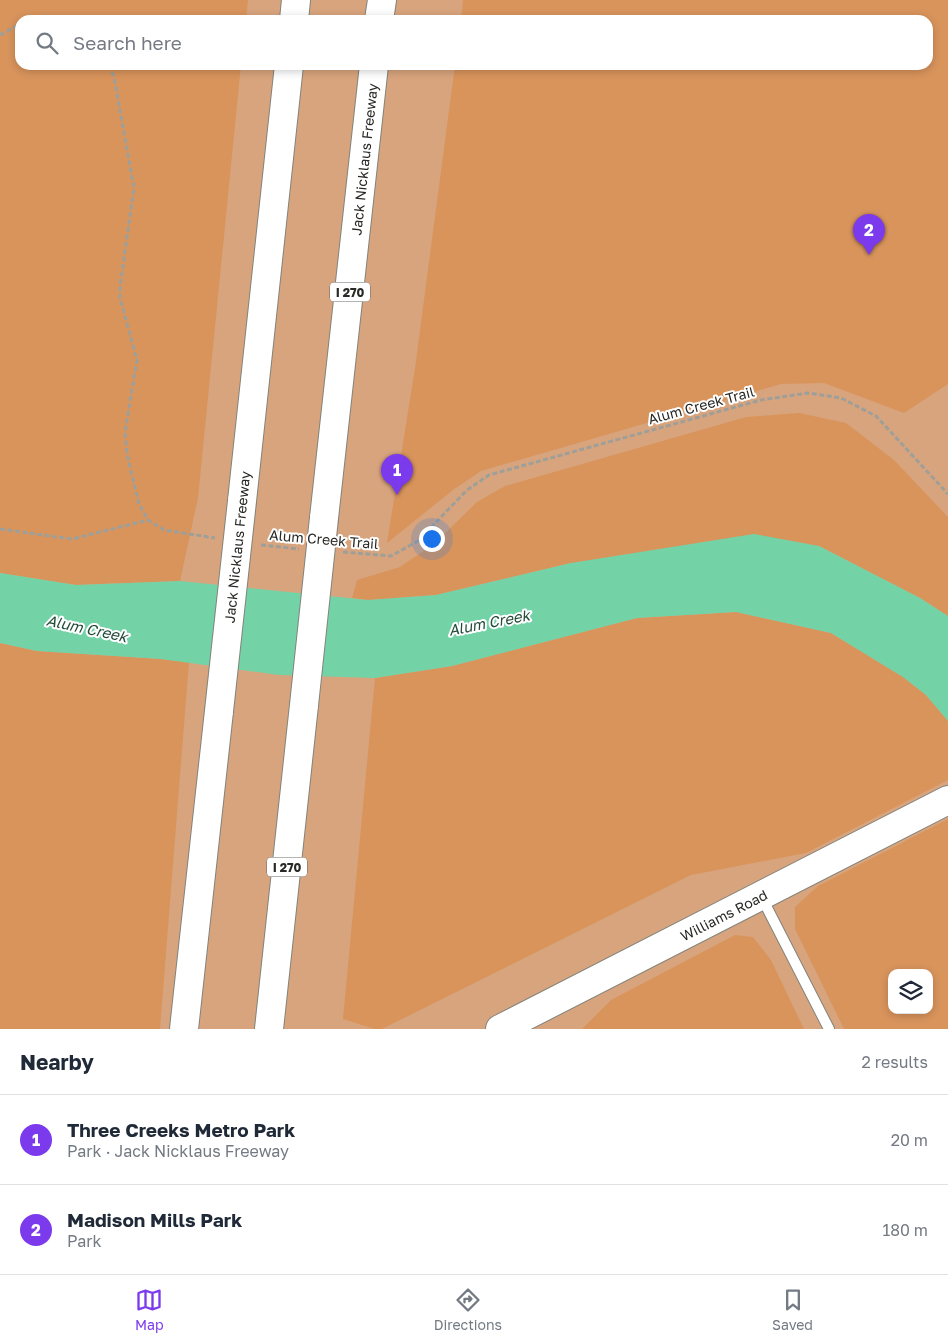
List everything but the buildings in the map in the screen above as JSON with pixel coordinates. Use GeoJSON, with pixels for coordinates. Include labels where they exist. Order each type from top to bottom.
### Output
{"type":"FeatureCollection","features":[{"type":"Feature","properties":{"kind":"main road"},"geometry":{"type":"LineString","coordinates":[[294,15],[296,0]]}},
{"type":"Feature","properties":{"kind":"main road"},"geometry":{"type":"LineString","coordinates":[[380,15],[382,0]]}},
{"type":"Feature","properties":{"kind":"main road","name":"Jack Nicklaus Freeway"},"geometry":{"type":"LineString","coordinates":[[184,1029],[288,70]]}},
{"type":"Feature","properties":{"kind":"main road","name":"Jack Nicklaus Freeway"},"geometry":{"type":"LineString","coordinates":[[269,1029],[373,70]]}},
{"type":"Feature","properties":{"kind":"main road","name":"Williams Road"},"geometry":{"type":"LineString","coordinates":[[500,1029],[948,800]]}},
{"type":"Feature","properties":{"kind":"lane"},"geometry":{"type":"LineString","coordinates":[[761,895],[829,1029]]}},
{"type":"Feature","properties":{"kind":"path"},"geometry":{"type":"LineString","coordinates":[[0,35],[15,27]]}},
{"type":"Feature","properties":{"kind":"path"},"geometry":{"type":"LineString","coordinates":[[111,70],[114,76],[134,188],[120,286],[120,298],[138,360],[125,432],[127,454],[139,504],[148,520],[164,530],[218,539]]}},
{"type":"Feature","properties":{"kind":"path","name":"Alum Creek Trail"},"geometry":{"type":"LineString","coordinates":[[342,552],[390,556],[418,541],[467,490],[489,475],[761,400],[808,393],[841,398],[876,416],[948,494]]}},
{"type":"Feature","properties":{"kind":"path"},"geometry":{"type":"LineString","coordinates":[[0,529],[72,539],[148,520]]}},
{"type":"Feature","properties":{"kind":"path","name":"Alum Creek Trail"},"geometry":{"type":"LineString","coordinates":[[254,544],[302,549]]}},
{"type":"Feature","properties":{"kind":"shaded area"},"geometry":{"type":"Polygon","coordinates":[[[0,0],[948,0],[948,1029],[0,1029],[0,0]]]}},
{"type":"Feature","properties":{"kind":"shaded area"},"geometry":{"type":"Polygon","coordinates":[[[0,0],[248,0],[246,15],[15,15],[15,70],[241,70],[198,498],[180,581],[76,585],[0,573],[0,0]]]}},
{"type":"Feature","properties":{"kind":"shaded area"},"geometry":{"type":"Polygon","coordinates":[[[463,0],[948,0],[948,384],[904,413],[824,383],[781,384],[481,471],[453,490],[387,543],[415,368],[454,70],[933,70],[933,15],[462,15],[463,0]]]}},
{"type":"Feature","properties":{"kind":"shaded area"},"geometry":{"type":"Polygon","coordinates":[[[799,413],[846,423],[894,460],[948,517],[948,616],[920,598],[819,546],[571,563],[436,595],[368,600],[352,598],[357,580],[400,567],[435,543],[477,502],[505,486],[746,417],[799,413]]]}},
{"type":"Feature","properties":{"kind":"shaded area"},"geometry":{"type":"Polygon","coordinates":[[[736,612],[831,633],[903,677],[926,695],[948,721],[948,780],[806,853],[691,875],[382,1029],[374,1029],[343,1019],[375,678],[452,666],[637,618],[736,612]]]}},
{"type":"Feature","properties":{"kind":"shaded area"},"geometry":{"type":"Polygon","coordinates":[[[0,643],[37,651],[189,662],[160,1029],[0,1029],[0,643]]]}},
{"type":"Feature","properties":{"kind":"shaded area"},"geometry":{"type":"Polygon","coordinates":[[[948,819],[948,1029],[844,1029],[795,929],[795,907],[818,886],[948,819]]]}},
{"type":"Feature","properties":{"kind":"shaded area"},"geometry":{"type":"Polygon","coordinates":[[[735,935],[753,937],[771,960],[804,1029],[582,1029],[611,1000],[735,935]]]}},
{"type":"Feature","properties":{"kind":"water","name":"Alum Creek"},"geometry":{"type":"Polygon","coordinates":[[[754,534],[819,546],[920,598],[948,616],[948,721],[926,695],[903,677],[831,633],[736,612],[637,618],[452,666],[375,678],[279,675],[161,659],[37,651],[0,643],[0,573],[76,585],[180,581],[368,600],[436,595],[571,563],[754,534]]]}},
{"type":"Feature","properties":{"kind":"place","name":"Madison Mills Park"},"geometry":{"type":"Point","coordinates":[869,255]}},
{"type":"Feature","properties":{"kind":"place","name":"Three Creeks Metro Park"},"geometry":{"type":"Point","coordinates":[397,495]}}]}
